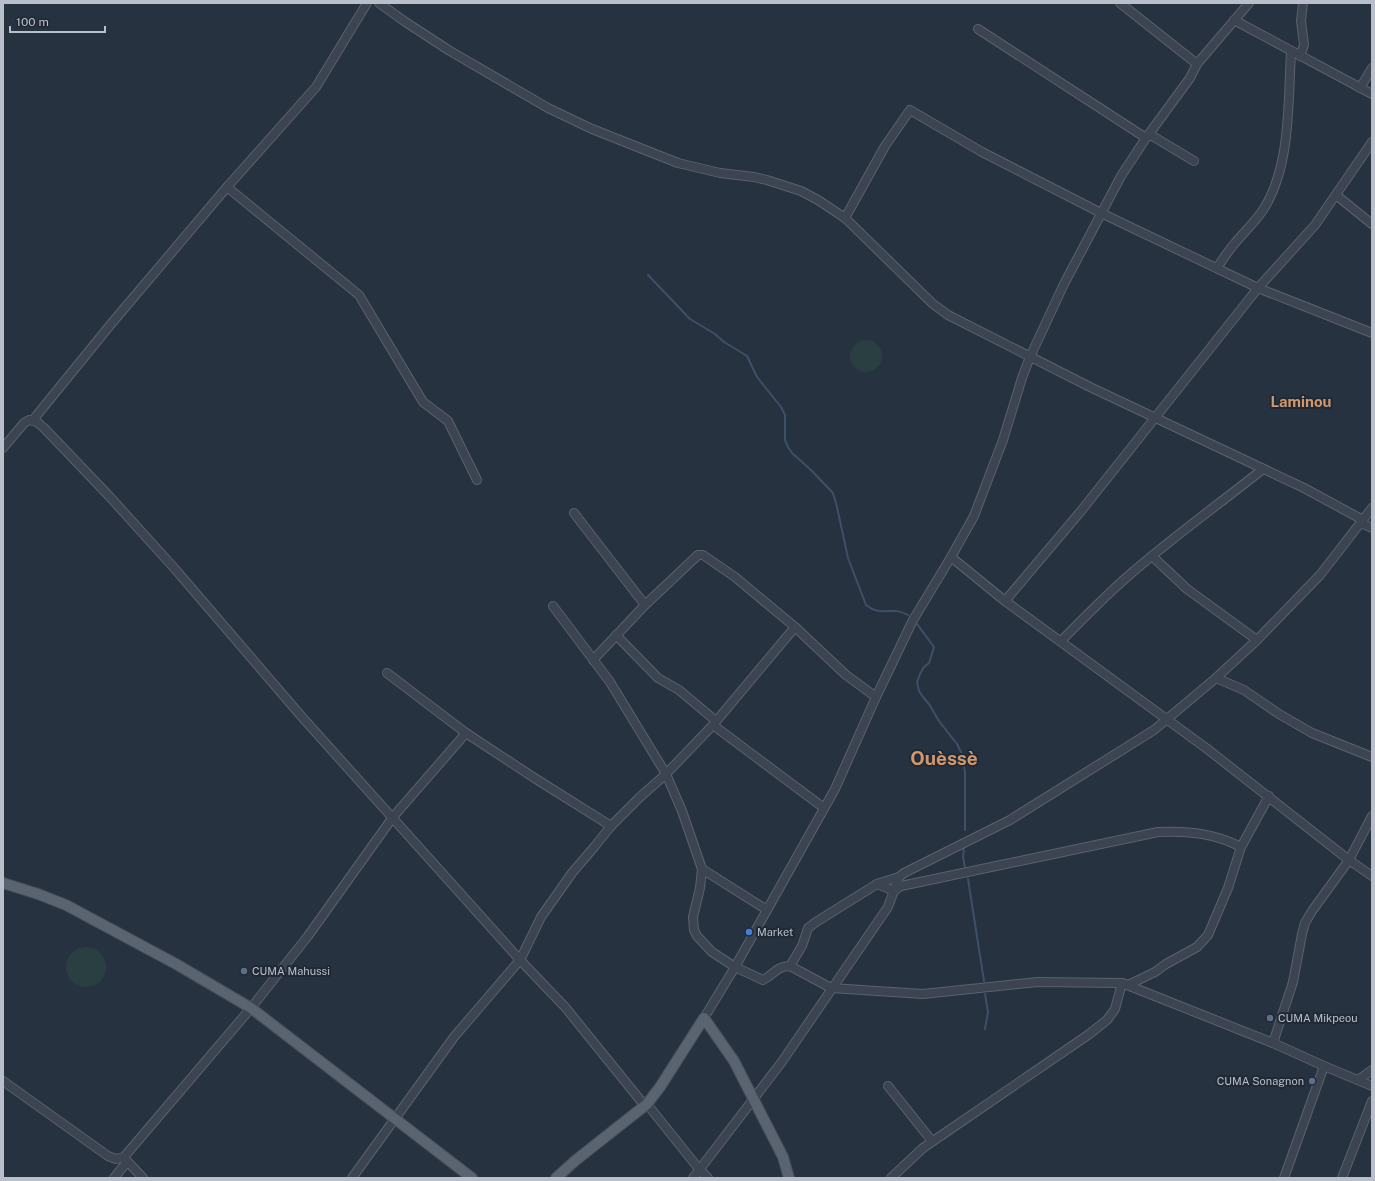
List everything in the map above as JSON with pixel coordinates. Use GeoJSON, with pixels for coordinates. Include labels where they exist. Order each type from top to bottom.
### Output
{"type":"FeatureCollection","features":[{"type":"Feature","properties":{"kind":"main road"},"geometry":{"type":"LineString","coordinates":[[3,883],[66,905],[176,964],[251,1008],[472,1178]]}},
{"type":"Feature","properties":{"kind":"main road"},"geometry":{"type":"LineString","coordinates":[[556,1178],[576,1160],[646,1105],[660,1087],[704,1018],[734,1061],[783,1157],[790,1176]]}},
{"type":"Feature","properties":{"kind":"street"},"geometry":{"type":"LineString","coordinates":[[33,420],[111,324],[227,186],[316,87],[367,3]]}},
{"type":"Feature","properties":{"kind":"street"},"geometry":{"type":"LineString","coordinates":[[379,3],[404,22],[450,51],[568,119],[592,130],[678,163],[720,173],[754,177],[795,189],[818,200],[845,218],[940,310],[968,326],[1090,387],[1304,488],[1372,528]]}},
{"type":"Feature","properties":{"kind":"street"},"geometry":{"type":"LineString","coordinates":[[1120,3],[1197,64]]}},
{"type":"Feature","properties":{"kind":"street"},"geometry":{"type":"LineString","coordinates":[[704,1018],[735,967],[824,808],[913,620],[974,516],[1003,440],[1030,357],[1061,291],[1121,176],[1147,136],[1190,78],[1197,64],[1249,3]]}},
{"type":"Feature","properties":{"kind":"street"},"geometry":{"type":"LineString","coordinates":[[1300,56],[1304,45],[1301,21],[1303,3]]}},
{"type":"Feature","properties":{"kind":"street"},"geometry":{"type":"LineString","coordinates":[[1234,20],[1291,52],[1372,94]]}},
{"type":"Feature","properties":{"kind":"street"},"geometry":{"type":"LineString","coordinates":[[978,29],[1147,136],[1194,161]]}},
{"type":"Feature","properties":{"kind":"street"},"geometry":{"type":"LineString","coordinates":[[1217,268],[1235,242],[1262,211],[1277,180],[1282,161],[1286,133],[1291,52]]}},
{"type":"Feature","properties":{"kind":"street"},"geometry":{"type":"LineString","coordinates":[[1360,88],[1372,68]]}},
{"type":"Feature","properties":{"kind":"street"},"geometry":{"type":"LineString","coordinates":[[845,218],[885,146],[910,110],[982,152],[1101,214],[1258,288],[1372,332]]}},
{"type":"Feature","properties":{"kind":"street"},"geometry":{"type":"LineString","coordinates":[[1005,601],[1081,512],[1258,288],[1277,265],[1305,236],[1336,195],[1372,142]]}},
{"type":"Feature","properties":{"kind":"street"},"geometry":{"type":"LineString","coordinates":[[227,186],[359,295],[423,402],[448,421],[477,480]]}},
{"type":"Feature","properties":{"kind":"street"},"geometry":{"type":"LineString","coordinates":[[1336,195],[1372,224]]}},
{"type":"Feature","properties":{"kind":"street"},"geometry":{"type":"LineString","coordinates":[[3,448],[24,423],[29,420],[38,422],[45,429],[110,497],[302,717],[520,960],[565,1007],[708,1178]]}},
{"type":"Feature","properties":{"kind":"street"},"geometry":{"type":"LineString","coordinates":[[1061,641],[1104,597],[1152,556],[1264,469]]}},
{"type":"Feature","properties":{"kind":"street"},"geometry":{"type":"LineString","coordinates":[[790,966],[802,946],[808,928],[816,922],[877,884],[899,877],[904,873],[1010,820],[1154,730],[1167,720],[1257,640],[1320,575],[1372,508]]}},
{"type":"Feature","properties":{"kind":"street"},"geometry":{"type":"LineString","coordinates":[[574,513],[645,605]]}},
{"type":"Feature","properties":{"kind":"street"},"geometry":{"type":"LineString","coordinates":[[593,660],[645,605],[698,555],[703,555],[735,577],[795,627],[846,675],[876,697]]}},
{"type":"Feature","properties":{"kind":"street"},"geometry":{"type":"LineString","coordinates":[[1152,556],[1187,589],[1257,640]]}},
{"type":"Feature","properties":{"kind":"street"},"geometry":{"type":"LineString","coordinates":[[951,557],[1005,601],[1270,796],[1349,860],[1372,876]]}},
{"type":"Feature","properties":{"kind":"street"},"geometry":{"type":"LineString","coordinates":[[552,606],[610,682],[666,774],[682,811],[702,869],[700,888],[693,917],[694,930],[701,942],[712,952],[735,967],[763,980],[775,970],[785,966],[790,966],[831,988],[923,994],[1037,982],[1125,984],[1273,1043],[1372,1086]]}},
{"type":"Feature","properties":{"kind":"street"},"geometry":{"type":"LineString","coordinates":[[352,1178],[454,1037],[520,960],[541,917],[572,873],[611,826],[666,774],[714,723],[795,627]]}},
{"type":"Feature","properties":{"kind":"street"},"geometry":{"type":"LineString","coordinates":[[616,636],[658,678],[679,690],[714,723],[824,808]]}},
{"type":"Feature","properties":{"kind":"street"},"geometry":{"type":"LineString","coordinates":[[386,673],[466,733],[611,826]]}},
{"type":"Feature","properties":{"kind":"street"},"geometry":{"type":"LineString","coordinates":[[1216,678],[1244,690],[1279,714],[1312,733],[1372,757]]}},
{"type":"Feature","properties":{"kind":"street"},"geometry":{"type":"LineString","coordinates":[[114,1178],[126,1160],[308,936],[393,817],[466,733]]}},
{"type":"Feature","properties":{"kind":"street"},"geometry":{"type":"LineString","coordinates":[[891,1178],[932,1141],[1088,1035],[1107,1020],[1115,1009],[1125,984],[1155,972],[1202,942],[1208,935],[1228,888],[1241,847],[1270,796]]}},
{"type":"Feature","properties":{"kind":"street"},"geometry":{"type":"LineString","coordinates":[[1273,1043],[1293,982],[1302,934],[1306,922],[1312,911],[1349,860],[1372,816]]}},
{"type":"Feature","properties":{"kind":"street"},"geometry":{"type":"LineString","coordinates":[[894,891],[901,886],[1158,832],[1208,835],[1226,840],[1241,847]]}},
{"type":"Feature","properties":{"kind":"street"},"geometry":{"type":"LineString","coordinates":[[702,869],[767,910]]}},
{"type":"Feature","properties":{"kind":"street"},"geometry":{"type":"LineString","coordinates":[[693,1178],[781,1063],[888,907],[899,877]]}},
{"type":"Feature","properties":{"kind":"street"},"geometry":{"type":"LineString","coordinates":[[877,884],[894,891]]}},
{"type":"Feature","properties":{"kind":"street"},"geometry":{"type":"LineString","coordinates":[[1284,1178],[1324,1066]]}},
{"type":"Feature","properties":{"kind":"street"},"geometry":{"type":"LineString","coordinates":[[1358,1080],[1372,1070]]}},
{"type":"Feature","properties":{"kind":"street"},"geometry":{"type":"LineString","coordinates":[[3,1081],[108,1156],[126,1160],[143,1178]]}},
{"type":"Feature","properties":{"kind":"street"},"geometry":{"type":"LineString","coordinates":[[888,1086],[932,1141]]}},
{"type":"Feature","properties":{"kind":"street"},"geometry":{"type":"LineString","coordinates":[[1342,1178],[1372,1101]]}},
{"type":"Feature","properties":{"kind":"green space"},"geometry":{"type":"Polygon","coordinates":[[[863,340],[869,340],[878,344],[882,356],[878,368],[869,372],[863,372],[854,368],[850,359],[850,353],[854,344],[863,340]]]}},
{"type":"Feature","properties":{"kind":"green space"},"geometry":{"type":"Polygon","coordinates":[[[90,947],[97,950],[103,956],[106,967],[105,975],[97,984],[90,987],[82,987],[75,984],[67,975],[66,963],[69,956],[78,948],[90,947]]]}},
{"type":"Feature","properties":{"kind":"waterway"},"geometry":{"type":"LineString","coordinates":[[648,275],[690,319],[747,356],[757,377],[781,407],[785,415],[785,440],[788,447],[792,453],[833,493],[848,558],[866,605],[877,611],[897,611],[908,615]]}},
{"type":"Feature","properties":{"kind":"waterway"},"geometry":{"type":"LineString","coordinates":[[917,624],[934,647],[929,663],[924,667],[917,682],[919,691],[939,721],[957,744],[961,752],[965,772],[965,830]]}},
{"type":"Feature","properties":{"kind":"waterway"},"geometry":{"type":"LineString","coordinates":[[964,847],[963,857],[965,868]]}},
{"type":"Feature","properties":{"kind":"waterway"},"geometry":{"type":"LineString","coordinates":[[968,879],[984,981]]}},
{"type":"Feature","properties":{"kind":"waterway"},"geometry":{"type":"LineString","coordinates":[[985,994],[988,1012],[985,1029]]}},
{"type":"Feature","properties":{"kind":"place","name":"Market"},"geometry":{"type":"Point","coordinates":[749,932]}},
{"type":"Feature","properties":{"kind":"place","name":"CUMA Mahussi"},"geometry":{"type":"Point","coordinates":[244,971]}},
{"type":"Feature","properties":{"kind":"place","name":"CUMA Mikpeou"},"geometry":{"type":"Point","coordinates":[1270,1018]}},
{"type":"Feature","properties":{"kind":"place","name":"CUMA Sonagnon"},"geometry":{"type":"Point","coordinates":[1312,1081]}},
{"type":"Feature","properties":{"kind":"district","name":"Laminou"},"geometry":{"type":"Point","coordinates":[1301,402]}},
{"type":"Feature","properties":{"kind":"district","name":"Ouèssè"},"geometry":{"type":"Point","coordinates":[944,758]}}]}
